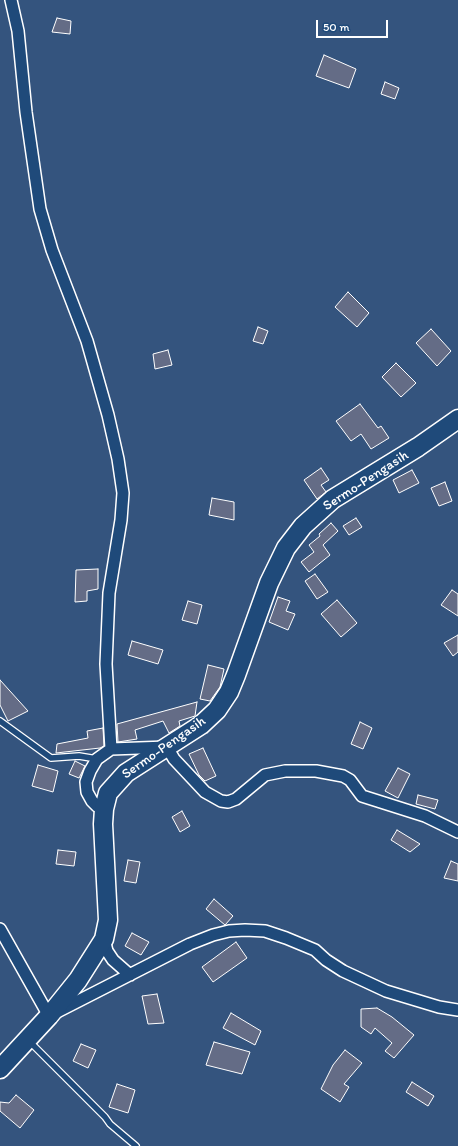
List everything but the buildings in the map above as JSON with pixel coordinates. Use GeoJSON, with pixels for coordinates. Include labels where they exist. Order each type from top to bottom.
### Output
{"type":"FeatureCollection","features":[{"type":"Feature","properties":{"kind":"main road","name":"Sermo-Pengasih"},"geometry":{"type":"LineString","coordinates":[[0,1069],[49,1016],[78,980],[104,939],[108,920],[109,901],[104,809],[108,793],[126,773],[201,725],[217,710],[229,692],[268,584],[286,548],[303,526],[334,499],[418,447],[458,419]]}},
{"type":"Feature","properties":{"kind":"street"},"geometry":{"type":"LineString","coordinates":[[11,0],[18,31],[26,112],[40,209],[52,250],[87,341],[108,415],[118,458],[123,493],[121,520],[109,593],[106,664],[111,749]]}},
{"type":"Feature","properties":{"kind":"street"},"geometry":{"type":"LineString","coordinates":[[104,809],[97,806],[92,801],[87,792],[86,782],[90,771],[97,760],[111,749],[167,746],[174,759],[205,792],[221,801],[228,802],[236,799],[266,775],[285,771],[316,771],[343,776],[350,780],[362,796],[425,816],[458,832]]}},
{"type":"Feature","properties":{"kind":"street"},"geometry":{"type":"LineString","coordinates":[[0,929],[49,1016],[164,956],[213,935],[229,931],[265,931],[286,938],[315,950],[326,960],[343,971],[386,991],[438,1007],[458,1010]]}},
{"type":"Feature","properties":{"kind":"street"},"geometry":{"type":"LineString","coordinates":[[104,939],[107,951],[113,960],[130,975]]}},
{"type":"Feature","properties":{"kind":"lane"},"geometry":{"type":"LineString","coordinates":[[0,721],[51,758],[79,756],[97,760]]}},
{"type":"Feature","properties":{"kind":"lane"},"geometry":{"type":"LineString","coordinates":[[27,1040],[105,1117],[110,1124],[136,1146]]}}]}
